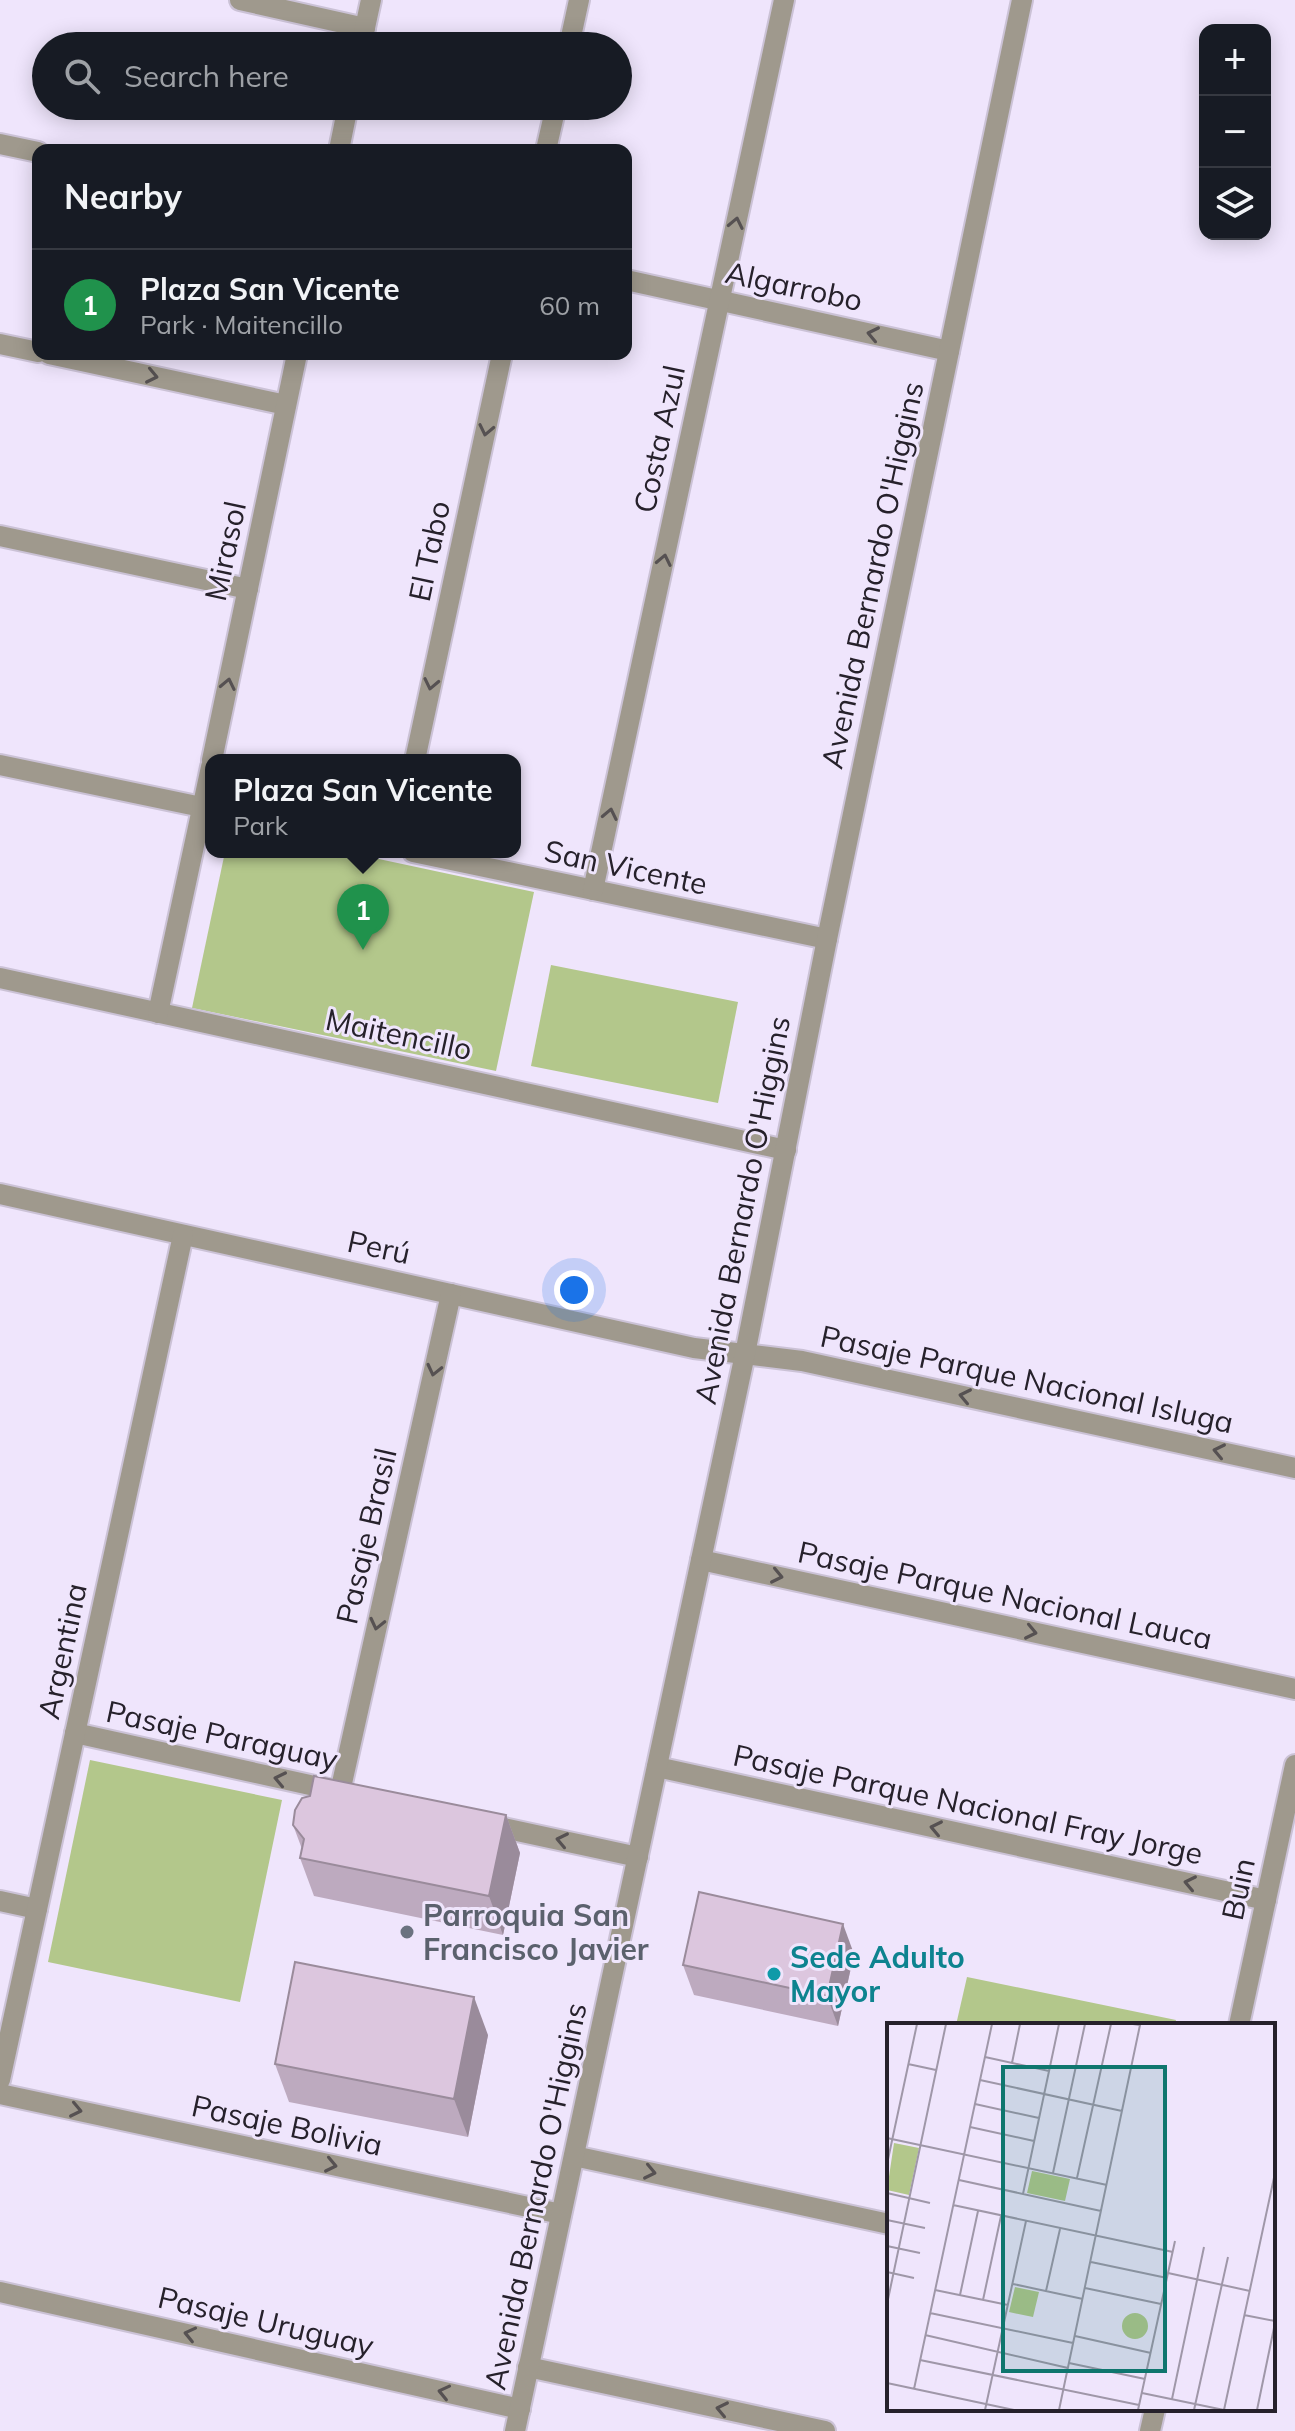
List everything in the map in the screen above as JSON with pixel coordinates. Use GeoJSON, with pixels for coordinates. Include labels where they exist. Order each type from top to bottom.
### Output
{"type":"FeatureCollection","features":[{"type":"Feature","properties":{"kind":"street"},"geometry":{"type":"LineString","coordinates":[[240,0],[346,32]]}},
{"type":"Feature","properties":{"kind":"street"},"geometry":{"type":"LineString","coordinates":[[364,32],[371,0]]}},
{"type":"Feature","properties":{"kind":"street"},"geometry":{"type":"LineString","coordinates":[[572,32],[579,0]]}},
{"type":"Feature","properties":{"kind":"street","name":"Costa Azul"},"geometry":{"type":"LineString","coordinates":[[593,890],[784,0]]}},
{"type":"Feature","properties":{"kind":"street","name":"Avenida Bernardo O'Higgins"},"geometry":{"type":"LineString","coordinates":[[515,2431],[745,1354],[827,939],[1022,0]]}},
{"type":"Feature","properties":{"kind":"street"},"geometry":{"type":"LineString","coordinates":[[340,144],[345,120]]}},
{"type":"Feature","properties":{"kind":"street"},"geometry":{"type":"LineString","coordinates":[[547,144],[553,120]]}},
{"type":"Feature","properties":{"kind":"street"},"geometry":{"type":"LineString","coordinates":[[0,144],[32,151]]}},
{"type":"Feature","properties":{"kind":"street","name":"Algarrobo"},"geometry":{"type":"LineString","coordinates":[[632,281],[949,351]]}},
{"type":"Feature","properties":{"kind":"street"},"geometry":{"type":"LineString","coordinates":[[0,344],[32,351]]}},
{"type":"Feature","properties":{"kind":"street"},"geometry":{"type":"LineString","coordinates":[[77,360],[286,405]]}},
{"type":"Feature","properties":{"kind":"street","name":"Mirasol"},"geometry":{"type":"LineString","coordinates":[[213,754],[296,360]]}},
{"type":"Feature","properties":{"kind":"street","name":"El Tabo"},"geometry":{"type":"LineString","coordinates":[[416,754],[501,360]]}},
{"type":"Feature","properties":{"kind":"street"},"geometry":{"type":"LineString","coordinates":[[0,536],[248,589]]}},
{"type":"Feature","properties":{"kind":"street"},"geometry":{"type":"LineString","coordinates":[[0,765],[205,808]]}},
{"type":"Feature","properties":{"kind":"street"},"geometry":{"type":"LineString","coordinates":[[158,1013],[205,816]]}},
{"type":"Feature","properties":{"kind":"street","name":"San Vicente"},"geometry":{"type":"LineString","coordinates":[[441,858],[827,939]]}},
{"type":"Feature","properties":{"kind":"street","name":"Maitencillo"},"geometry":{"type":"LineString","coordinates":[[0,978],[786,1150]]}},
{"type":"Feature","properties":{"kind":"street","name":"Perú"},"geometry":{"type":"LineString","coordinates":[[0,1194],[694,1348],[745,1354]]}},
{"type":"Feature","properties":{"kind":"street","name":"Argentina"},"geometry":{"type":"LineString","coordinates":[[0,2080],[183,1235]]}},
{"type":"Feature","properties":{"kind":"street","name":"Pasaje Brasil"},"geometry":{"type":"LineString","coordinates":[[348,1794],[451,1294]]}},
{"type":"Feature","properties":{"kind":"street","name":"Pasaje Parque Nacional Isluga"},"geometry":{"type":"LineString","coordinates":[[745,1354],[802,1361],[1295,1468]]}},
{"type":"Feature","properties":{"kind":"street","name":"Pasaje Parque Nacional Lauca"},"geometry":{"type":"LineString","coordinates":[[701,1560],[1295,1689]]}},
{"type":"Feature","properties":{"kind":"street","name":"Pasaje Paraguay"},"geometry":{"type":"LineString","coordinates":[[75,1733],[348,1794]]}},
{"type":"Feature","properties":{"kind":"street","name":"Buin"},"geometry":{"type":"LineString","coordinates":[[1239,2023],[1295,1765]]}},
{"type":"Feature","properties":{"kind":"street","name":"Pasaje Parque Nacional Fray Jorge"},"geometry":{"type":"LineString","coordinates":[[657,1767],[1266,1900]]}},
{"type":"Feature","properties":{"kind":"street"},"geometry":{"type":"LineString","coordinates":[[463,1819],[638,1857]]}},
{"type":"Feature","properties":{"kind":"street"},"geometry":{"type":"LineString","coordinates":[[0,1901],[37,1909]]}},
{"type":"Feature","properties":{"kind":"street","name":"Pasaje Bolivia"},"geometry":{"type":"LineString","coordinates":[[0,2094],[561,2214]]}},
{"type":"Feature","properties":{"kind":"street"},"geometry":{"type":"LineString","coordinates":[[574,2156],[887,2224]]}},
{"type":"Feature","properties":{"kind":"street","name":"Pasaje Uruguay"},"geometry":{"type":"LineString","coordinates":[[0,2292],[520,2409]]}},
{"type":"Feature","properties":{"kind":"street"},"geometry":{"type":"LineString","coordinates":[[528,2367],[825,2431]]}},
{"type":"Feature","properties":{"kind":"street"},"geometry":{"type":"LineString","coordinates":[[1150,2431],[1155,2411]]}},
{"type":"Feature","properties":{"kind":"green space"},"geometry":{"type":"Polygon","coordinates":[[[224,858],[374,858],[534,892],[496,1071],[192,1008],[224,858]]]}},
{"type":"Feature","properties":{"kind":"green space"},"geometry":{"type":"Polygon","coordinates":[[[551,965],[738,1002],[718,1103],[531,1066],[551,965]]]}},
{"type":"Feature","properties":{"kind":"green space"},"geometry":{"type":"Polygon","coordinates":[[[90,1760],[282,1800],[240,2002],[48,1962],[90,1760]]]}},
{"type":"Feature","properties":{"kind":"green space"},"geometry":{"type":"Polygon","coordinates":[[[967,1977],[1176,2020],[1175,2023],[956,2023],[967,1977]]]}},
{"type":"Feature","properties":{"kind":"building"},"geometry":{"type":"Polygon","coordinates":[[[314,1776],[506,1815],[489,1896],[300,1858],[304,1839],[293,1825],[295,1810],[302,1798],[310,1796],[314,1776]]]}},
{"type":"Feature","properties":{"kind":"building"},"geometry":{"type":"Polygon","coordinates":[[[699,1892],[843,1924],[827,1996],[683,1965],[699,1892]]]}},
{"type":"Feature","properties":{"kind":"building"},"geometry":{"type":"Polygon","coordinates":[[[295,1962],[474,1997],[454,2099],[275,2064],[295,1962]]]}},
{"type":"Feature","properties":{"kind":"place","name":"Plaza San Vicente"},"geometry":{"type":"Point","coordinates":[363,950]}},
{"type":"Feature","properties":{"kind":"place","name":"Parroquia San Francisco Javier"},"geometry":{"type":"Point","coordinates":[407,1932]}},
{"type":"Feature","properties":{"kind":"place","name":"Sede Adulto Mayor"},"geometry":{"type":"Point","coordinates":[774,1974]}}]}
